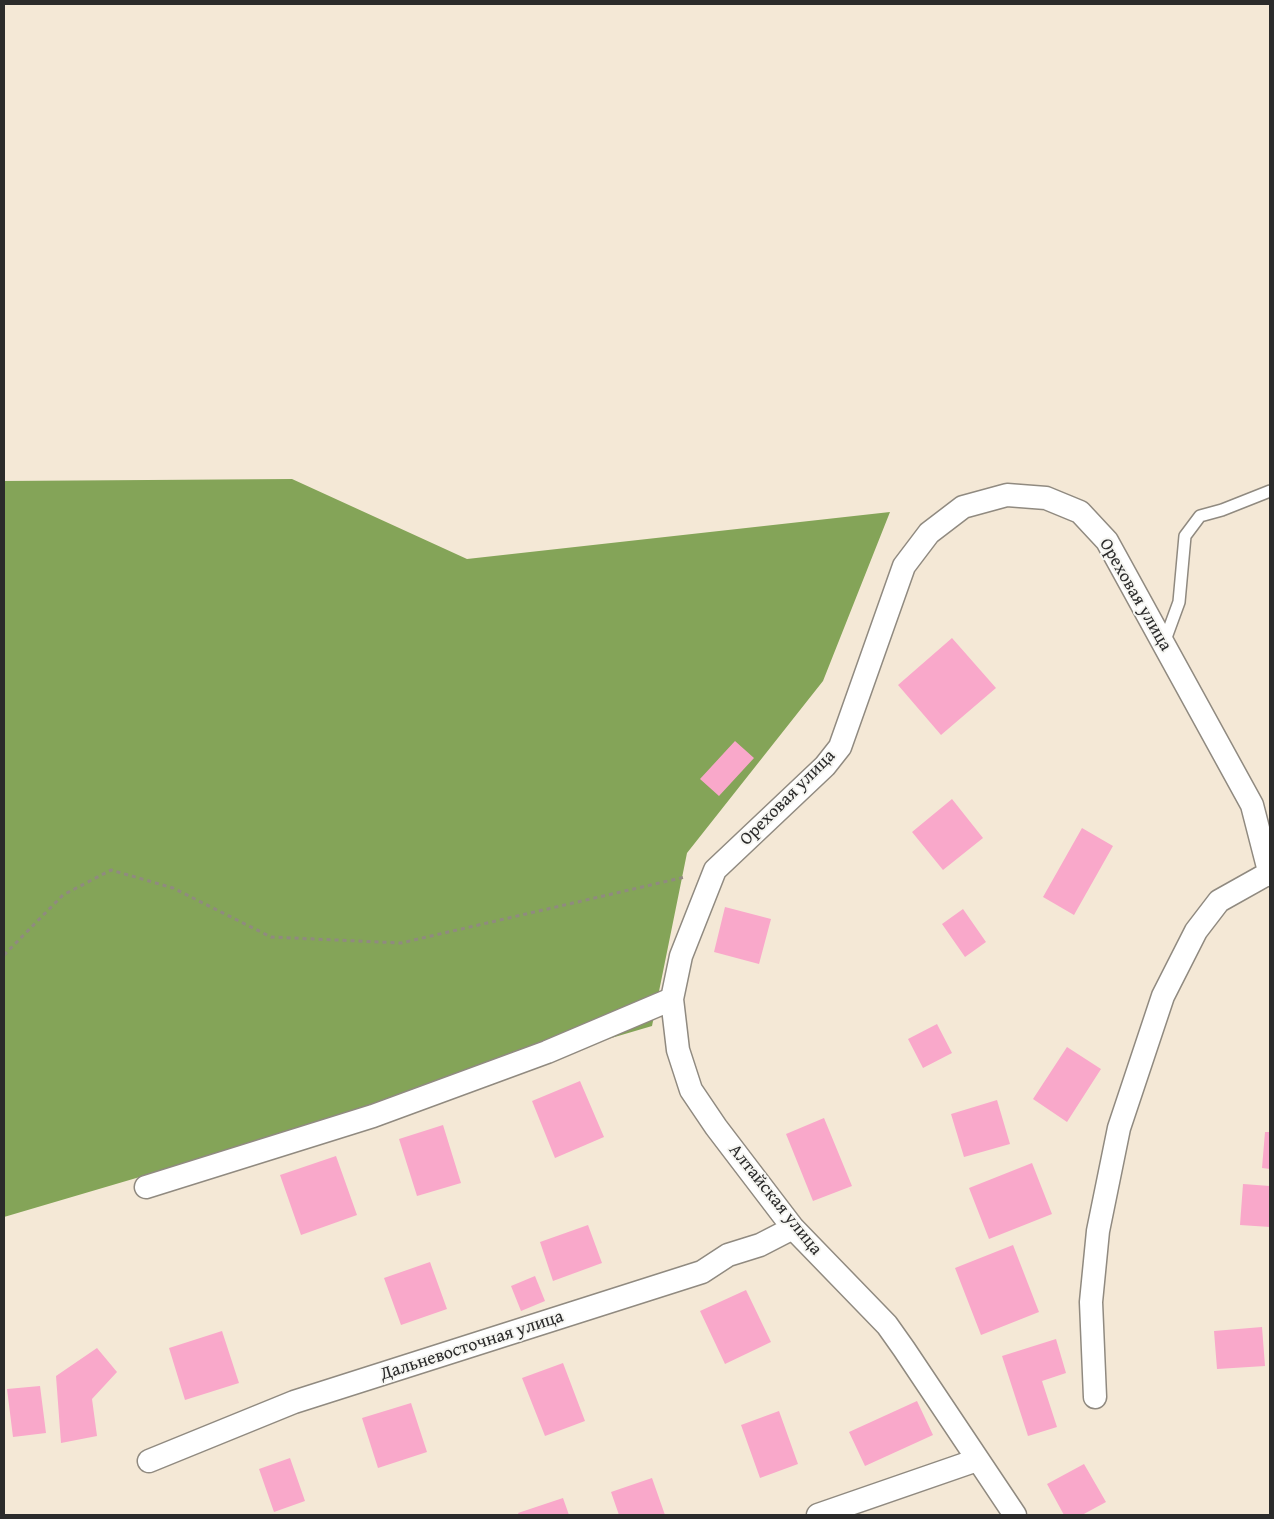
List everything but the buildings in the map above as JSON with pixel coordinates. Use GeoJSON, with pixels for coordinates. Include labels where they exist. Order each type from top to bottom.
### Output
{"type":"FeatureCollection","features":[{"type":"Feature","properties":{"kind":"street","name":"Ореховая улица"},"geometry":{"type":"LineString","coordinates":[[715,870],[825,766],[840,747],[904,566],[929,533],[964,507],[1007,495],[1046,498],[1080,512],[1108,541],[1252,804],[1266,836],[1270,874]]}},
{"type":"Feature","properties":{"kind":"street","name":"Алтайская улица"},"geometry":{"type":"LineString","coordinates":[[715,870],[681,956],[672,999],[678,1050],[691,1090],[716,1127],[793,1228],[886,1325],[1015,1515]]}},
{"type":"Feature","properties":{"kind":"street"},"geometry":{"type":"LineString","coordinates":[[1094,1397],[1091,1302],[1098,1231],[1119,1128],[1163,996],[1196,931],[1220,901],[1270,874]]}},
{"type":"Feature","properties":{"kind":"street"},"geometry":{"type":"LineString","coordinates":[[146,1188],[373,1116],[547,1052],[672,999]]}},
{"type":"Feature","properties":{"kind":"street","name":"Дальневосточная улица"},"geometry":{"type":"LineString","coordinates":[[149,1462],[294,1402],[702,1272],[728,1255],[760,1245],[793,1228]]}},
{"type":"Feature","properties":{"kind":"street"},"geometry":{"type":"LineString","coordinates":[[818,1515],[977,1460]]}},
{"type":"Feature","properties":{"kind":"lane"},"geometry":{"type":"LineString","coordinates":[[1164,643],[1179,602],[1185,536],[1200,516],[1222,510],[1270,491]]}},
{"type":"Feature","properties":{"kind":"path"},"geometry":{"type":"LineString","coordinates":[[4,956],[63,895],[111,870],[173,888],[271,937],[401,943],[715,870]]}},
{"type":"Feature","properties":{"kind":"green space"},"geometry":{"type":"Polygon","coordinates":[[[292,479],[467,559],[890,512],[823,681],[687,853],[652,1026],[4,1217],[4,481],[292,479]]]}}]}
